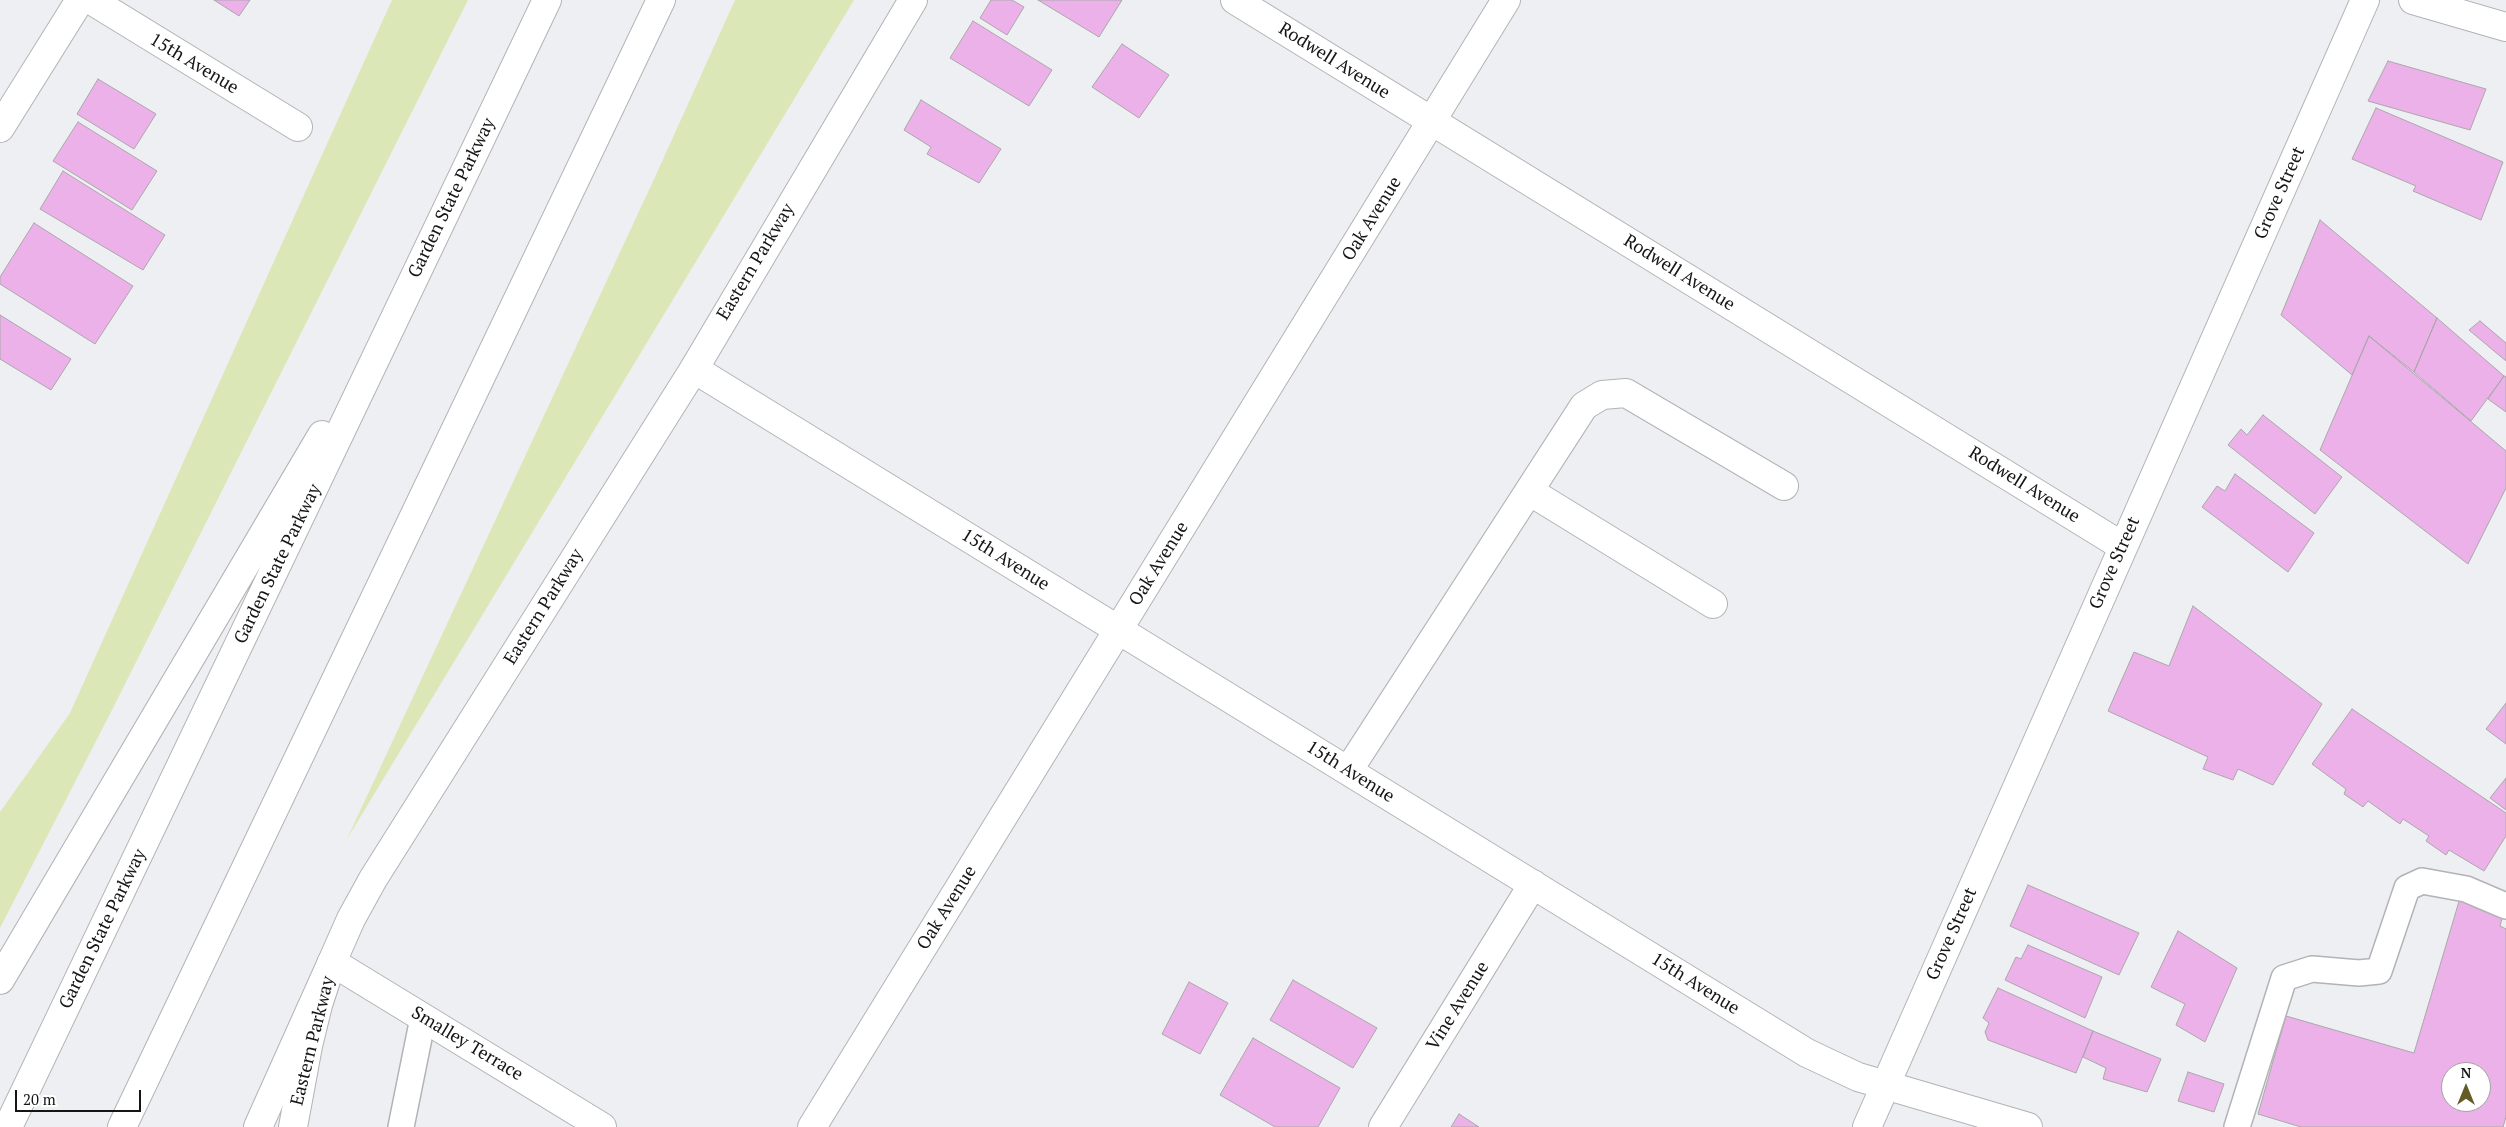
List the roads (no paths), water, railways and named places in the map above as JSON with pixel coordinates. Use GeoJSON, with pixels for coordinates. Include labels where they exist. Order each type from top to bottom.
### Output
{"type":"FeatureCollection","features":[{"type":"Feature","properties":{"kind":"main road"},"geometry":{"type":"LineString","coordinates":[[0,128],[80,0]]}},
{"type":"Feature","properties":{"kind":"main road","name":"15th Avenue"},"geometry":{"type":"LineString","coordinates":[[91,0],[298,127]]}},
{"type":"Feature","properties":{"kind":"main road","name":"Garden State Parkway"},"geometry":{"type":"LineString","coordinates":[[8,1127],[547,0]]}},
{"type":"Feature","properties":{"kind":"main road"},"geometry":{"type":"LineString","coordinates":[[122,1127],[660,0]]}},
{"type":"Feature","properties":{"kind":"main road","name":"Eastern Parkway"},"geometry":{"type":"LineString","coordinates":[[293,1127],[308,1046],[318,1005],[332,962],[351,919],[373,879],[694,368],[913,0]]}},
{"type":"Feature","properties":{"kind":"main road","name":"Rodwell Avenue"},"geometry":{"type":"LineString","coordinates":[[1235,0],[2122,546]]}},
{"type":"Feature","properties":{"kind":"main road","name":"Oak Avenue"},"geometry":{"type":"LineString","coordinates":[[812,1127],[1506,0]]}},
{"type":"Feature","properties":{"kind":"main road","name":"Grove Street"},"geometry":{"type":"LineString","coordinates":[[1867,1127],[2122,546],[2365,0]]}},
{"type":"Feature","properties":{"kind":"main road"},"geometry":{"type":"LineString","coordinates":[[2413,0],[2506,27]]}},
{"type":"Feature","properties":{"kind":"main road"},"geometry":{"type":"LineString","coordinates":[[0,980],[409,287]]}},
{"type":"Feature","properties":{"kind":"main road","name":"15th Avenue"},"geometry":{"type":"LineString","coordinates":[[694,368],[1807,1053],[1858,1077],[2028,1127]]}},
{"type":"Feature","properties":{"kind":"main road"},"geometry":{"type":"LineString","coordinates":[[1348,771],[1584,406],[1602,395],[1626,393],[1784,486]]}},
{"type":"Feature","properties":{"kind":"main road"},"geometry":{"type":"LineString","coordinates":[[1529,491],[1713,604]]}},
{"type":"Feature","properties":{"kind":"main road","name":"Vine Avenue"},"geometry":{"type":"LineString","coordinates":[[1383,1127],[1533,884]]}},
{"type":"Feature","properties":{"kind":"main road"},"geometry":{"type":"LineString","coordinates":[[258,1127],[332,962]]}},
{"type":"Feature","properties":{"kind":"main road","name":"Smalley Terrace"},"geometry":{"type":"LineString","coordinates":[[332,962],[602,1127]]}},
{"type":"Feature","properties":{"kind":"lane"},"geometry":{"type":"LineString","coordinates":[[2237,1127],[2284,978],[2312,969],[2359,973],[2379,971],[2407,888],[2422,881],[2466,889],[2506,906]]}},
{"type":"Feature","properties":{"kind":"lane"},"geometry":{"type":"LineString","coordinates":[[401,1127],[424,1018]]}}]}
